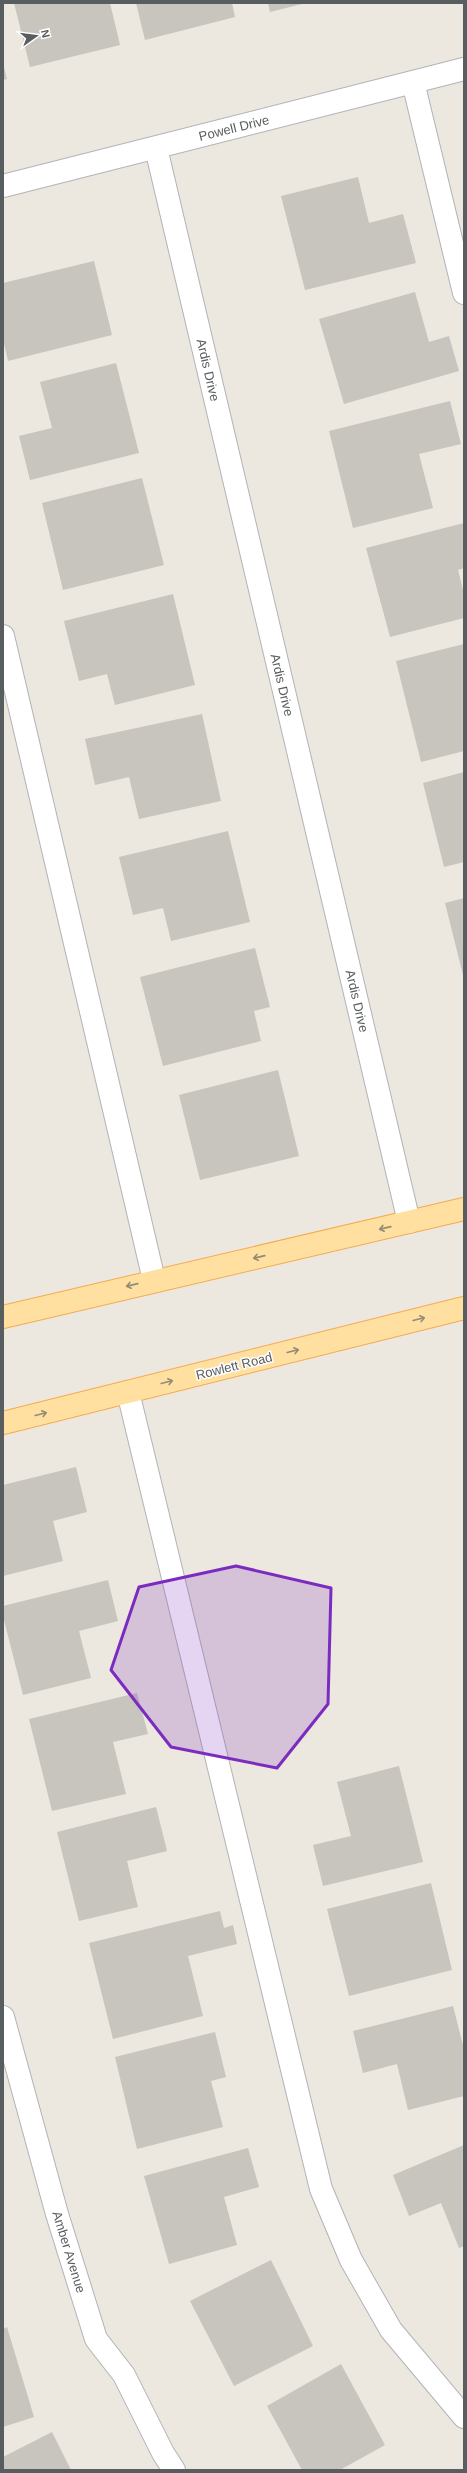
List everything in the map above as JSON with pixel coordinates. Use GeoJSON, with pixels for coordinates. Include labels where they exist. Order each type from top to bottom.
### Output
{"type":"FeatureCollection","features":[{"type":"Feature","properties":{"kind":"main road"},"geometry":{"type":"LineString","coordinates":[[3,1317],[154,1280],[464,1209]]}},
{"type":"Feature","properties":{"kind":"main road","name":"Rowlett Road"},"geometry":{"type":"LineString","coordinates":[[3,1423],[464,1308]]}},
{"type":"Feature","properties":{"kind":"street","name":"Powell Drive"},"geometry":{"type":"LineString","coordinates":[[3,186],[464,69]]}},
{"type":"Feature","properties":{"kind":"street"},"geometry":{"type":"LineString","coordinates":[[413,82],[464,293]]}},
{"type":"Feature","properties":{"kind":"street","name":"Ardis Drive"},"geometry":{"type":"LineString","coordinates":[[156,148],[409,1222]]}},
{"type":"Feature","properties":{"kind":"street"},"geometry":{"type":"LineString","coordinates":[[3,636],[154,1280]]}},
{"type":"Feature","properties":{"kind":"street"},"geometry":{"type":"LineString","coordinates":[[128,1392],[321,2189],[352,2260],[391,2330],[464,2417]]}},
{"type":"Feature","properties":{"kind":"street","name":"Amber Avenue"},"geometry":{"type":"LineString","coordinates":[[3,2018],[57,2214],[96,2339],[124,2375],[163,2452],[174,2470]]}},
{"type":"Feature","properties":{"kind":"highlighted area"},"geometry":{"type":"Polygon","coordinates":[[[236,1566],[331,1588],[328,1704],[277,1768],[171,1747],[111,1670],[139,1587],[236,1566]]]}},
{"type":"Feature","properties":{"kind":"building"},"geometry":{"type":"Polygon","coordinates":[[[14,3],[110,3],[120,45],[30,67],[14,3]]]}},
{"type":"Feature","properties":{"kind":"building"},"geometry":{"type":"Polygon","coordinates":[[[136,3],[232,3],[235,17],[145,40],[136,3]]]}},
{"type":"Feature","properties":{"kind":"building"},"geometry":{"type":"Polygon","coordinates":[[[268,3],[302,3],[302,4],[270,12],[268,3]]]}},
{"type":"Feature","properties":{"kind":"building"},"geometry":{"type":"Polygon","coordinates":[[[3,63],[7,79],[3,80],[3,63]]]}},
{"type":"Feature","properties":{"kind":"building"},"geometry":{"type":"Polygon","coordinates":[[[358,177],[369,223],[403,214],[416,263],[305,290],[281,196],[358,177]]]}},
{"type":"Feature","properties":{"kind":"building"},"geometry":{"type":"Polygon","coordinates":[[[94,261],[112,335],[8,361],[3,339],[3,283],[94,261]]]}},
{"type":"Feature","properties":{"kind":"building"},"geometry":{"type":"Polygon","coordinates":[[[415,292],[429,342],[449,336],[459,371],[344,404],[319,319],[415,292]]]}},
{"type":"Feature","properties":{"kind":"building"},"geometry":{"type":"Polygon","coordinates":[[[116,363],[139,453],[30,480],[19,436],[52,428],[40,382],[116,363]]]}},
{"type":"Feature","properties":{"kind":"building"},"geometry":{"type":"Polygon","coordinates":[[[450,401],[461,444],[419,454],[433,508],[353,528],[329,431],[450,401]]]}},
{"type":"Feature","properties":{"kind":"building"},"geometry":{"type":"Polygon","coordinates":[[[142,478],[164,565],[63,590],[42,503],[142,478]]]}},
{"type":"Feature","properties":{"kind":"building"},"geometry":{"type":"Polygon","coordinates":[[[464,523],[464,568],[458,570],[464,594],[464,618],[390,637],[366,548],[464,523]]]}},
{"type":"Feature","properties":{"kind":"building"},"geometry":{"type":"Polygon","coordinates":[[[173,594],[195,685],[115,705],[107,674],[79,681],[64,621],[173,594]]]}},
{"type":"Feature","properties":{"kind":"building"},"geometry":{"type":"Polygon","coordinates":[[[464,644],[464,751],[421,762],[396,661],[464,644]]]}},
{"type":"Feature","properties":{"kind":"building"},"geometry":{"type":"Polygon","coordinates":[[[202,714],[221,801],[139,819],[129,777],[95,785],[85,739],[202,714]]]}},
{"type":"Feature","properties":{"kind":"building"},"geometry":{"type":"Polygon","coordinates":[[[464,772],[464,862],[444,867],[423,783],[464,772]]]}},
{"type":"Feature","properties":{"kind":"building"},"geometry":{"type":"Polygon","coordinates":[[[228,831],[250,922],[171,941],[163,908],[133,915],[119,857],[228,831]]]}},
{"type":"Feature","properties":{"kind":"building"},"geometry":{"type":"Polygon","coordinates":[[[464,898],[464,975],[463,975],[445,903],[464,898]]]}},
{"type":"Feature","properties":{"kind":"building"},"geometry":{"type":"Polygon","coordinates":[[[255,948],[270,1007],[254,1011],[261,1041],[163,1066],[140,977],[255,948]]]}},
{"type":"Feature","properties":{"kind":"building"},"geometry":{"type":"Polygon","coordinates":[[[278,1070],[299,1156],[200,1180],[179,1095],[278,1070]]]}},
{"type":"Feature","properties":{"kind":"building"},"geometry":{"type":"Polygon","coordinates":[[[76,1467],[87,1512],[53,1521],[63,1561],[3,1576],[3,1485],[76,1467]]]}},
{"type":"Feature","properties":{"kind":"building"},"geometry":{"type":"Polygon","coordinates":[[[108,1580],[118,1621],[79,1631],[91,1678],[23,1695],[3,1616],[3,1606],[108,1580]]]}},
{"type":"Feature","properties":{"kind":"building"},"geometry":{"type":"Polygon","coordinates":[[[137,1693],[148,1734],[113,1742],[126,1794],[52,1811],[29,1719],[137,1693]]]}},
{"type":"Feature","properties":{"kind":"building"},"geometry":{"type":"Polygon","coordinates":[[[399,1766],[423,1862],[323,1886],[313,1845],[351,1836],[337,1782],[399,1766]]]}},
{"type":"Feature","properties":{"kind":"building"},"geometry":{"type":"Polygon","coordinates":[[[156,1807],[167,1851],[127,1861],[138,1907],[79,1921],[57,1832],[156,1807]]]}},
{"type":"Feature","properties":{"kind":"building"},"geometry":{"type":"Polygon","coordinates":[[[431,1883],[452,1970],[349,1996],[327,1909],[431,1883]]]}},
{"type":"Feature","properties":{"kind":"building"},"geometry":{"type":"Polygon","coordinates":[[[220,1911],[224,1928],[233,1925],[237,1944],[188,1956],[203,2016],[113,2039],[89,1943],[220,1911]]]}},
{"type":"Feature","properties":{"kind":"building"},"geometry":{"type":"Polygon","coordinates":[[[453,2006],[464,2049],[464,2096],[408,2110],[397,2064],[363,2073],[353,2031],[453,2006]]]}},
{"type":"Feature","properties":{"kind":"building"},"geometry":{"type":"Polygon","coordinates":[[[215,2032],[226,2077],[211,2081],[223,2127],[137,2149],[115,2057],[215,2032]]]}},
{"type":"Feature","properties":{"kind":"building"},"geometry":{"type":"Polygon","coordinates":[[[464,2145],[464,2246],[459,2248],[441,2203],[409,2216],[393,2175],[464,2145]]]}},
{"type":"Feature","properties":{"kind":"building"},"geometry":{"type":"Polygon","coordinates":[[[248,2148],[259,2187],[224,2197],[237,2245],[169,2264],[144,2176],[248,2148]]]}},
{"type":"Feature","properties":{"kind":"building"},"geometry":{"type":"Polygon","coordinates":[[[271,2260],[313,2346],[234,2386],[190,2301],[271,2260]]]}},
{"type":"Feature","properties":{"kind":"building"},"geometry":{"type":"Polygon","coordinates":[[[7,2327],[34,2417],[3,2427],[3,2329],[7,2327]]]}},
{"type":"Feature","properties":{"kind":"building"},"geometry":{"type":"Polygon","coordinates":[[[341,2364],[385,2445],[340,2470],[302,2470],[267,2406],[341,2364]]]}},
{"type":"Feature","properties":{"kind":"building"},"geometry":{"type":"Polygon","coordinates":[[[52,2432],[71,2470],[3,2470],[3,2457],[52,2432]]]}}]}
